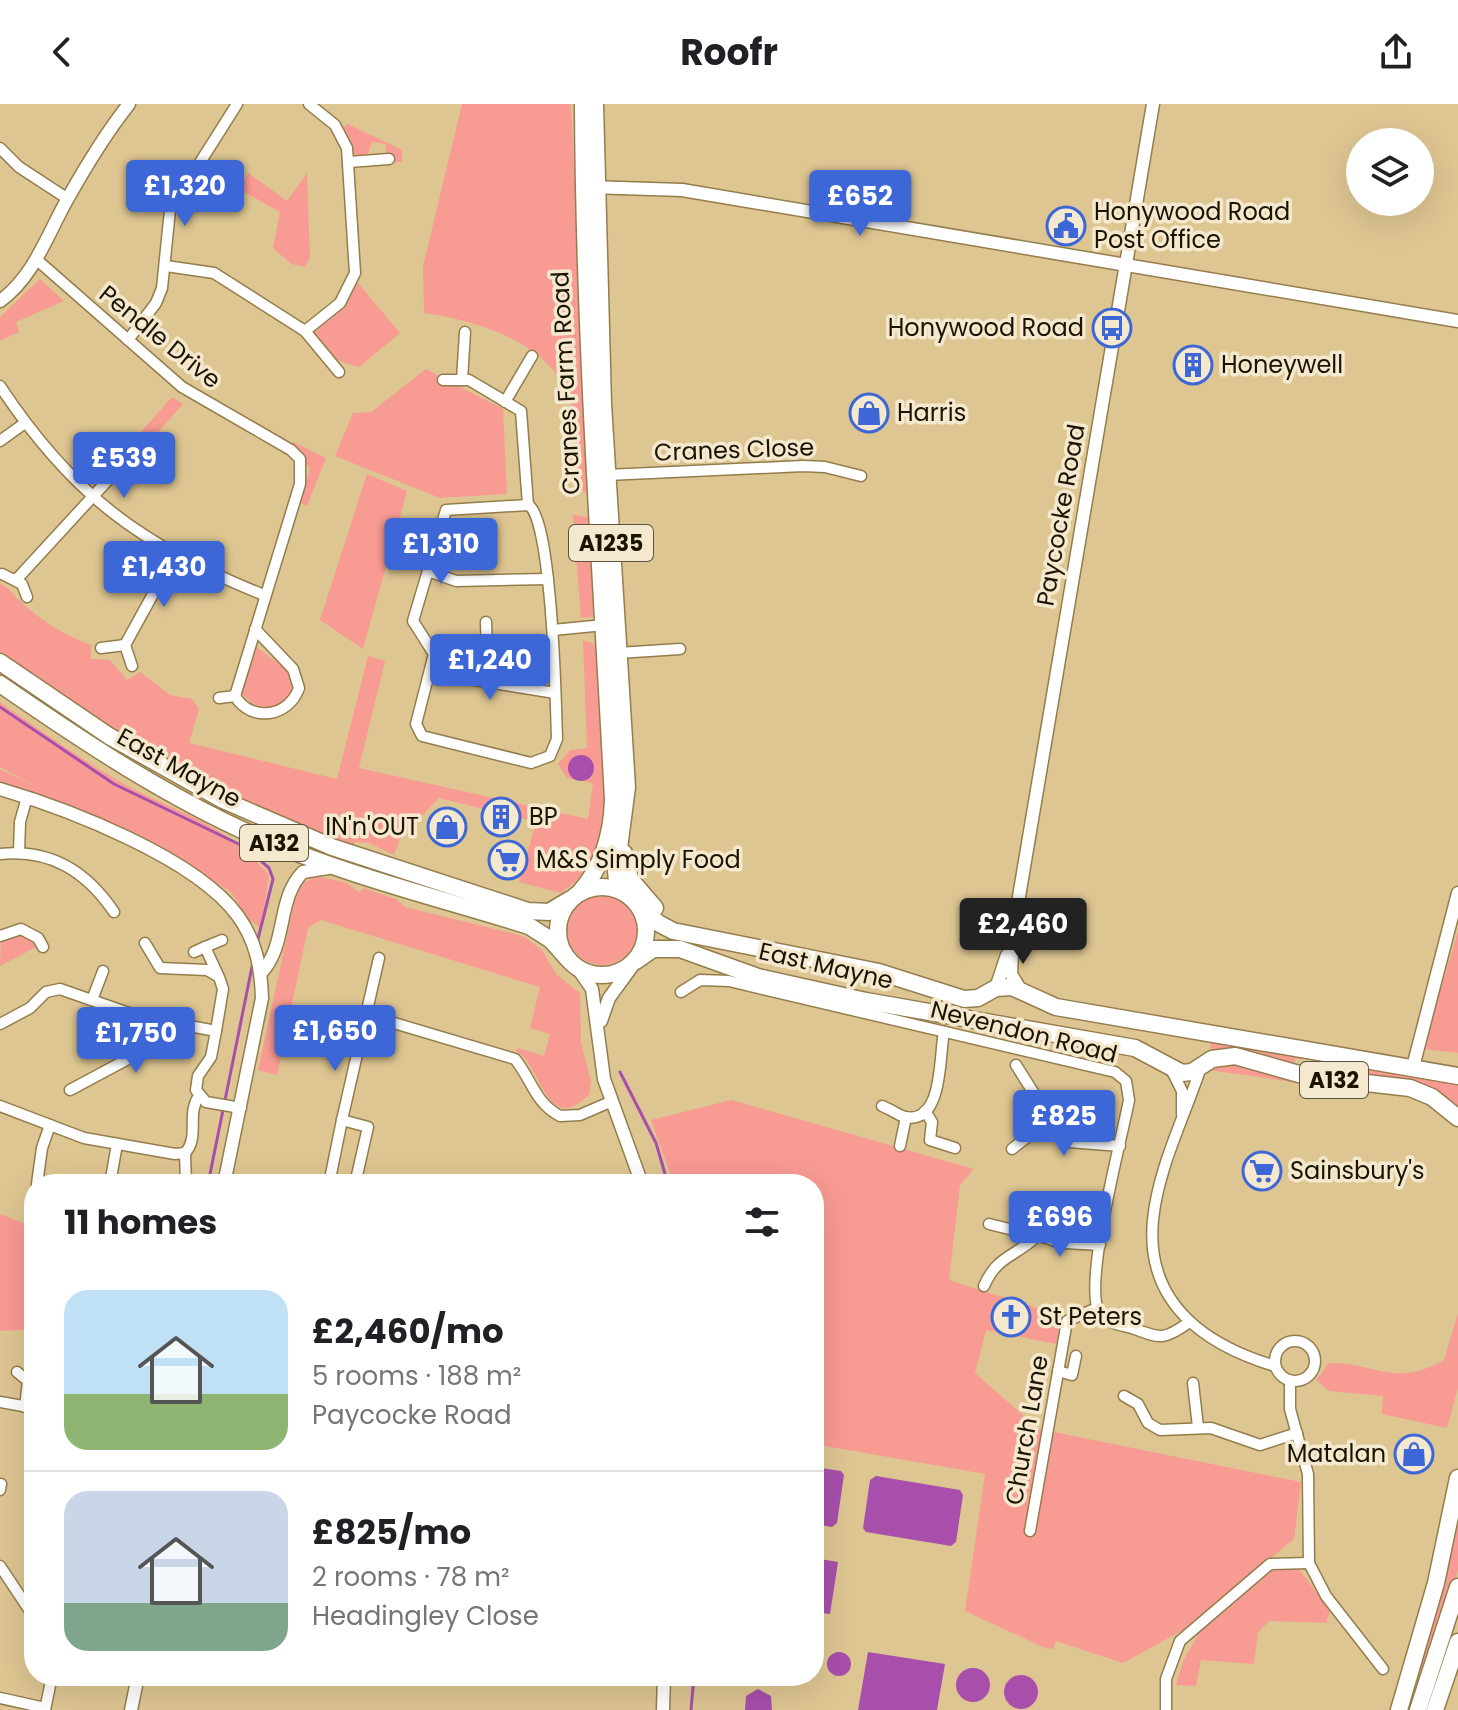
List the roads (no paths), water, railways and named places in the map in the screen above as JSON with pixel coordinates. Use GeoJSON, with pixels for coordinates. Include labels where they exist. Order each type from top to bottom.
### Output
{"type":"FeatureCollection","features":[{"type":"Feature","properties":{"kind":"main road","name":"Cranes Farm Road"},"geometry":{"type":"LineString","coordinates":[[583,104],[627,775],[626,817],[616,871],[617,881],[633,900]]}},
{"type":"Feature","properties":{"kind":"main road","name":"Cranes Farm Road"},"geometry":{"type":"LineString","coordinates":[[575,896],[603,854],[612,817],[596,517],[589,187],[595,104]]}},
{"type":"Feature","properties":{"kind":"main road","name":"East Mayne"},"geometry":{"type":"LineString","coordinates":[[0,662],[135,751],[271,822],[332,847],[524,910],[549,912],[575,896]]}},
{"type":"Feature","properties":{"kind":"main road","name":"East Mayne"},"geometry":{"type":"LineString","coordinates":[[0,684],[101,753],[186,802],[262,839],[355,874],[529,926],[545,935],[572,962]]}},
{"type":"Feature","properties":{"kind":"main road"},"geometry":{"type":"LineString","coordinates":[[626,817],[625,863],[630,879],[664,916],[708,937]]}},
{"type":"Feature","properties":{"kind":"main road","name":"A132"},"geometry":{"type":"LineString","coordinates":[[575,896],[611,887],[633,900]]}},
{"type":"Feature","properties":{"kind":"main road"},"geometry":{"type":"LineString","coordinates":[[575,896],[559,923],[559,941],[572,962],[604,974],[623,970],[636,961],[646,938],[644,915],[633,900]]}},
{"type":"Feature","properties":{"kind":"main road","name":"East Mayne"},"geometry":{"type":"LineString","coordinates":[[633,900],[668,929],[903,977],[964,999],[993,990],[1020,989],[1056,1007],[1458,1076]]}},
{"type":"Feature","properties":{"kind":"main road","name":"East Mayne"},"geometry":{"type":"LineString","coordinates":[[636,961],[653,949],[673,948],[758,977],[914,1010],[1135,1048],[1171,1068]]}},
{"type":"Feature","properties":{"kind":"main road"},"geometry":{"type":"LineString","coordinates":[[993,990],[988,1004],[992,1014],[1013,1026]]}},
{"type":"Feature","properties":{"kind":"main road","name":"East Mayne"},"geometry":{"type":"LineString","coordinates":[[1158,1025],[1203,1048],[1202,1064]]}},
{"type":"Feature","properties":{"kind":"main road","name":"A132"},"geometry":{"type":"LineString","coordinates":[[1171,1068],[1187,1073],[1202,1064],[1235,1056],[1306,1076],[1410,1088],[1432,1097],[1458,1118]]}},
{"type":"Feature","properties":{"kind":"main road"},"geometry":{"type":"LineString","coordinates":[[1399,1710],[1436,1583],[1458,1478]]}},
{"type":"Feature","properties":{"kind":"main road"},"geometry":{"type":"LineString","coordinates":[[1418,1710],[1458,1587]]}},
{"type":"Feature","properties":{"kind":"main road"},"geometry":{"type":"LineString","coordinates":[[1435,1710],[1458,1642]]}},
{"type":"Feature","properties":{"kind":"main road"},"geometry":{"type":"LineString","coordinates":[[1444,1710],[1458,1674]]}},
{"type":"Feature","properties":{"kind":"street"},"geometry":{"type":"LineString","coordinates":[[0,301],[18,285],[36,259],[68,199],[129,104]]}},
{"type":"Feature","properties":{"kind":"street"},"geometry":{"type":"LineString","coordinates":[[128,340],[156,303],[166,266],[170,210],[237,104]]}},
{"type":"Feature","properties":{"kind":"street"},"geometry":{"type":"LineString","coordinates":[[305,331],[340,303],[352,285],[355,258],[349,162],[343,137],[309,104]]}},
{"type":"Feature","properties":{"kind":"street","name":"Paycocke Road"},"geometry":{"type":"LineString","coordinates":[[1020,989],[1011,974],[1013,932],[1153,104]]}},
{"type":"Feature","properties":{"kind":"street"},"geometry":{"type":"LineString","coordinates":[[0,148],[19,167],[68,199]]}},
{"type":"Feature","properties":{"kind":"street"},"geometry":{"type":"LineString","coordinates":[[349,162],[389,159]]}},
{"type":"Feature","properties":{"kind":"street"},"geometry":{"type":"LineString","coordinates":[[589,187],[682,190],[1458,321]]}},
{"type":"Feature","properties":{"kind":"street","name":"Pendle Drive"},"geometry":{"type":"LineString","coordinates":[[36,259],[189,391],[291,450],[300,459],[300,484],[235,696]]}},
{"type":"Feature","properties":{"kind":"street"},"geometry":{"type":"LineString","coordinates":[[166,266],[214,273],[305,331],[339,372]]}},
{"type":"Feature","properties":{"kind":"street"},"geometry":{"type":"LineString","coordinates":[[462,380],[465,332]]}},
{"type":"Feature","properties":{"kind":"street"},"geometry":{"type":"LineString","coordinates":[[505,402],[532,356]]}},
{"type":"Feature","properties":{"kind":"street"},"geometry":{"type":"LineString","coordinates":[[443,380],[469,380],[521,411],[528,505],[538,515],[548,579],[557,739],[550,756],[531,763],[422,736],[416,724],[434,654],[413,621],[446,510],[528,505]]}},
{"type":"Feature","properties":{"kind":"street"},"geometry":{"type":"LineString","coordinates":[[0,386],[25,423],[92,497],[174,556],[264,595]]}},
{"type":"Feature","properties":{"kind":"street"},"geometry":{"type":"LineString","coordinates":[[0,441],[25,423]]}},
{"type":"Feature","properties":{"kind":"street","name":"Cranes Close"},"geometry":{"type":"LineString","coordinates":[[607,475],[803,466],[825,467],[861,476]]}},
{"type":"Feature","properties":{"kind":"street"},"geometry":{"type":"LineString","coordinates":[[16,580],[119,468]]}},
{"type":"Feature","properties":{"kind":"street"},"geometry":{"type":"LineString","coordinates":[[132,666],[125,645],[174,556]]}},
{"type":"Feature","properties":{"kind":"street"},"geometry":{"type":"LineString","coordinates":[[428,571],[456,581],[548,579]]}},
{"type":"Feature","properties":{"kind":"street"},"geometry":{"type":"LineString","coordinates":[[2,574],[16,580],[25,589],[27,597]]}},
{"type":"Feature","properties":{"kind":"street"},"geometry":{"type":"LineString","coordinates":[[486,622],[488,685]]}},
{"type":"Feature","properties":{"kind":"street"},"geometry":{"type":"LineString","coordinates":[[553,630],[604,625]]}},
{"type":"Feature","properties":{"kind":"street"},"geometry":{"type":"LineString","coordinates":[[219,698],[235,696],[247,707],[273,714],[291,706],[299,688],[293,669],[255,629]]}},
{"type":"Feature","properties":{"kind":"street"},"geometry":{"type":"LineString","coordinates":[[101,648],[125,645]]}},
{"type":"Feature","properties":{"kind":"street"},"geometry":{"type":"LineString","coordinates":[[618,653],[680,649]]}},
{"type":"Feature","properties":{"kind":"street"},"geometry":{"type":"LineString","coordinates":[[431,673],[488,685],[555,693]]}},
{"type":"Feature","properties":{"kind":"street"},"geometry":{"type":"LineString","coordinates":[[0,789],[90,822],[186,870],[219,894],[249,934],[261,973],[259,1018],[226,1174]]}},
{"type":"Feature","properties":{"kind":"street"},"geometry":{"type":"LineString","coordinates":[[19,852],[20,822],[27,797]]}},
{"type":"Feature","properties":{"kind":"street"},"geometry":{"type":"LineString","coordinates":[[0,854],[19,852],[44,856],[73,868],[99,891],[114,912]]}},
{"type":"Feature","properties":{"kind":"street"},"geometry":{"type":"LineString","coordinates":[[261,973],[273,956],[291,888],[297,878],[303,872],[320,867],[355,874]]}},
{"type":"Feature","properties":{"kind":"street"},"geometry":{"type":"LineString","coordinates":[[1413,1067],[1458,893]]}},
{"type":"Feature","properties":{"kind":"street"},"geometry":{"type":"LineString","coordinates":[[0,936],[21,929],[38,938],[43,947]]}},
{"type":"Feature","properties":{"kind":"street","name":"Paycocke Road"},"geometry":{"type":"LineString","coordinates":[[993,990],[1013,932]]}},
{"type":"Feature","properties":{"kind":"street"},"geometry":{"type":"LineString","coordinates":[[186,1174],[185,1153],[192,1143],[192,1112],[199,1096],[198,1076],[211,1057],[223,989],[219,977],[199,949],[222,940]]}},
{"type":"Feature","properties":{"kind":"street"},"geometry":{"type":"LineString","coordinates":[[145,943],[160,968],[207,970],[219,977]]}},
{"type":"Feature","properties":{"kind":"street"},"geometry":{"type":"LineString","coordinates":[[331,1174],[379,958]]}},
{"type":"Feature","properties":{"kind":"street"},"geometry":{"type":"LineString","coordinates":[[599,1040],[605,1005],[636,961]]}},
{"type":"Feature","properties":{"kind":"street"},"geometry":{"type":"LineString","coordinates":[[572,962],[592,989],[610,1102],[638,1174]]}},
{"type":"Feature","properties":{"kind":"street"},"geometry":{"type":"LineString","coordinates":[[92,1000],[103,971]]}},
{"type":"Feature","properties":{"kind":"street","name":"Nevendon Road"},"geometry":{"type":"LineString","coordinates":[[681,992],[700,980],[729,981],[1115,1072],[1126,1081],[1129,1089],[1100,1245],[1095,1296],[1097,1308]]}},
{"type":"Feature","properties":{"kind":"street"},"geometry":{"type":"LineString","coordinates":[[0,1024],[53,989],[152,1019],[216,1031]]}},
{"type":"Feature","properties":{"kind":"street"},"geometry":{"type":"LineString","coordinates":[[367,1015],[515,1059],[526,1073],[536,1098],[560,1116],[580,1115],[610,1102]]}},
{"type":"Feature","properties":{"kind":"street"},"geometry":{"type":"LineString","coordinates":[[70,1090],[141,1052],[152,1019]]}},
{"type":"Feature","properties":{"kind":"street"},"geometry":{"type":"LineString","coordinates":[[882,1106],[906,1117],[925,1111],[932,1105],[937,1090],[944,1032]]}},
{"type":"Feature","properties":{"kind":"street"},"geometry":{"type":"LineString","coordinates":[[1202,1064],[1160,1187],[1153,1236],[1163,1283],[1188,1323],[1238,1355],[1275,1366],[1290,1381],[1290,1409],[1308,1474],[1309,1563],[1326,1596],[1383,1669]]}},
{"type":"Feature","properties":{"kind":"street"},"geometry":{"type":"LineString","coordinates":[[1016,1065],[1050,1119],[1069,1142],[1120,1146]]}},
{"type":"Feature","properties":{"kind":"street"},"geometry":{"type":"LineString","coordinates":[[1171,1068],[1182,1091],[1182,1116]]}},
{"type":"Feature","properties":{"kind":"street"},"geometry":{"type":"LineString","coordinates":[[199,1096],[213,1103],[241,1108]]}},
{"type":"Feature","properties":{"kind":"street"},"geometry":{"type":"LineString","coordinates":[[0,1106],[84,1138],[167,1154],[185,1153]]}},
{"type":"Feature","properties":{"kind":"street"},"geometry":{"type":"LineString","coordinates":[[925,1111],[932,1122],[930,1140],[955,1148]]}},
{"type":"Feature","properties":{"kind":"street"},"geometry":{"type":"LineString","coordinates":[[900,1146],[906,1117]]}},
{"type":"Feature","properties":{"kind":"street"},"geometry":{"type":"LineString","coordinates":[[1012,1149],[1050,1119]]}},
{"type":"Feature","properties":{"kind":"street"},"geometry":{"type":"LineString","coordinates":[[342,1120],[368,1127],[357,1174]]}},
{"type":"Feature","properties":{"kind":"street"},"geometry":{"type":"LineString","coordinates":[[38,1174],[42,1148],[50,1125]]}},
{"type":"Feature","properties":{"kind":"street"},"geometry":{"type":"LineString","coordinates":[[112,1174],[117,1144]]}},
{"type":"Feature","properties":{"kind":"street"},"geometry":{"type":"LineString","coordinates":[[1054,1241],[1059,1221]]}},
{"type":"Feature","properties":{"kind":"street"},"geometry":{"type":"LineString","coordinates":[[989,1224],[1054,1241],[1100,1245]]}},
{"type":"Feature","properties":{"kind":"street"},"geometry":{"type":"LineString","coordinates":[[984,1286],[993,1265],[1024,1249],[1031,1236]]}},
{"type":"Feature","properties":{"kind":"street"},"geometry":{"type":"LineString","coordinates":[[1097,1308],[1109,1321],[1158,1337],[1167,1337],[1188,1323]]}},
{"type":"Feature","properties":{"kind":"street","name":"Church Lane"},"geometry":{"type":"LineString","coordinates":[[1030,1531],[1067,1321],[1097,1308]]}},
{"type":"Feature","properties":{"kind":"street"},"geometry":{"type":"LineString","coordinates":[[1275,1366],[1279,1348],[1285,1342],[1295,1340],[1309,1346],[1315,1365],[1312,1373],[1305,1379],[1290,1381]]}},
{"type":"Feature","properties":{"kind":"street"},"geometry":{"type":"LineString","coordinates":[[1058,1371],[1072,1375],[1076,1356]]}},
{"type":"Feature","properties":{"kind":"street"},"geometry":{"type":"LineString","coordinates":[[17,1372],[24,1377]]}},
{"type":"Feature","properties":{"kind":"street"},"geometry":{"type":"LineString","coordinates":[[1193,1383],[1198,1427]]}},
{"type":"Feature","properties":{"kind":"street"},"geometry":{"type":"LineString","coordinates":[[1124,1396],[1138,1404],[1152,1428],[1198,1427],[1260,1445],[1297,1433]]}},
{"type":"Feature","properties":{"kind":"street"},"geometry":{"type":"LineString","coordinates":[[0,1402],[24,1407]]}},
{"type":"Feature","properties":{"kind":"street"},"geometry":{"type":"LineString","coordinates":[[1166,1710],[1166,1679],[1180,1641],[1270,1564],[1309,1563]]}},
{"type":"Feature","properties":{"kind":"street"},"geometry":{"type":"LineString","coordinates":[[0,1566],[24,1602]]}},
{"type":"Feature","properties":{"kind":"street"},"geometry":{"type":"LineString","coordinates":[[0,1698],[45,1709],[50,1686]]}},
{"type":"Feature","properties":{"kind":"street"},"geometry":{"type":"LineString","coordinates":[[131,1710],[136,1686]]}},
{"type":"Feature","properties":{"kind":"street"},"geometry":{"type":"LineString","coordinates":[[663,1710],[664,1686]]}},
{"type":"Feature","properties":{"kind":"waterway"},"geometry":{"type":"LineString","coordinates":[[0,707],[114,784],[245,847],[269,868],[273,879],[257,943]]}},
{"type":"Feature","properties":{"kind":"waterway"},"geometry":{"type":"LineString","coordinates":[[210,1174],[253,962]]}},
{"type":"Feature","properties":{"kind":"waterway"},"geometry":{"type":"LineString","coordinates":[[620,1072],[656,1143],[665,1174]]}},
{"type":"Feature","properties":{"kind":"waterway"},"geometry":{"type":"LineString","coordinates":[[691,1710],[693,1686]]}},
{"type":"Feature","properties":{"kind":"place","name":"Honywood Road Post Office"},"geometry":{"type":"Point","coordinates":[1066,226]}},
{"type":"Feature","properties":{"kind":"place","name":"Honywood Road"},"geometry":{"type":"Point","coordinates":[1112,328]}},
{"type":"Feature","properties":{"kind":"place","name":"Honeywell"},"geometry":{"type":"Point","coordinates":[1193,365]}},
{"type":"Feature","properties":{"kind":"place","name":"Harris"},"geometry":{"type":"Point","coordinates":[869,413]}},
{"type":"Feature","properties":{"kind":"place","name":"BP"},"geometry":{"type":"Point","coordinates":[501,817]}},
{"type":"Feature","properties":{"kind":"place","name":"IN'n'OUT"},"geometry":{"type":"Point","coordinates":[447,827]}},
{"type":"Feature","properties":{"kind":"place","name":"M&S Simply Food"},"geometry":{"type":"Point","coordinates":[508,860]}},
{"type":"Feature","properties":{"kind":"place","name":"Sainsbury's"},"geometry":{"type":"Point","coordinates":[1262,1171]}},
{"type":"Feature","properties":{"kind":"place","name":"St Peters"},"geometry":{"type":"Point","coordinates":[1011,1317]}},
{"type":"Feature","properties":{"kind":"place","name":"Matalan"},"geometry":{"type":"Point","coordinates":[1414,1454]}}]}
